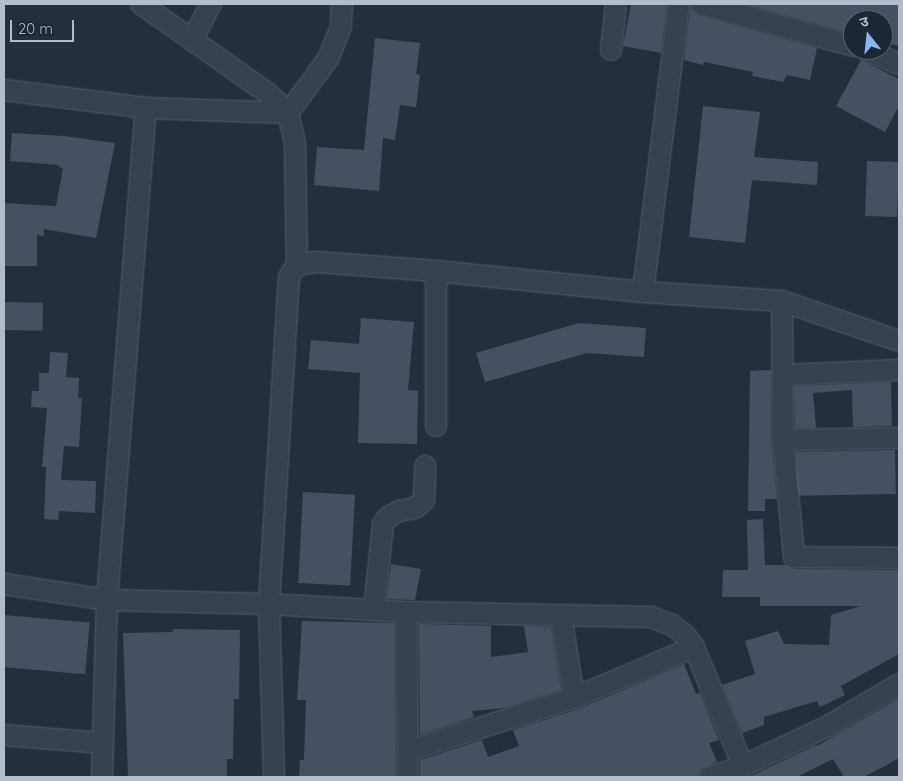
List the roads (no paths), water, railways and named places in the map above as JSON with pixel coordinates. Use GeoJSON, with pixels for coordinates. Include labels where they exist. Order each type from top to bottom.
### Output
{"type":"FeatureCollection","features":[{"type":"Feature","properties":{"kind":"street"},"geometry":{"type":"LineString","coordinates":[[141,4],[269,94],[288,113],[295,144],[297,265],[289,277],[269,604],[274,777]]}},
{"type":"Feature","properties":{"kind":"street"},"geometry":{"type":"LineString","coordinates":[[192,40],[211,4]]}},
{"type":"Feature","properties":{"kind":"street"},"geometry":{"type":"LineString","coordinates":[[288,113],[328,59],[341,27],[342,4]]}},
{"type":"Feature","properties":{"kind":"street"},"geometry":{"type":"LineString","coordinates":[[611,50],[616,4]]}},
{"type":"Feature","properties":{"kind":"street"},"geometry":{"type":"LineString","coordinates":[[643,292],[678,4]]}},
{"type":"Feature","properties":{"kind":"street"},"geometry":{"type":"LineString","coordinates":[[701,4],[843,43]]}},
{"type":"Feature","properties":{"kind":"street"},"geometry":{"type":"LineString","coordinates":[[4,90],[146,108],[288,113]]}},
{"type":"Feature","properties":{"kind":"street"},"geometry":{"type":"LineString","coordinates":[[102,777],[101,742],[107,600],[146,108]]}},
{"type":"Feature","properties":{"kind":"street"},"geometry":{"type":"LineString","coordinates":[[297,265],[317,262],[436,271],[643,292],[782,301],[899,341]]}},
{"type":"Feature","properties":{"kind":"street"},"geometry":{"type":"LineString","coordinates":[[436,271],[436,426]]}},
{"type":"Feature","properties":{"kind":"street"},"geometry":{"type":"LineString","coordinates":[[782,301],[783,440],[794,557],[899,558]]}},
{"type":"Feature","properties":{"kind":"street"},"geometry":{"type":"LineString","coordinates":[[784,375],[899,369],[899,375]]}},
{"type":"Feature","properties":{"kind":"street"},"geometry":{"type":"LineString","coordinates":[[783,440],[899,438]]}},
{"type":"Feature","properties":{"kind":"street"},"geometry":{"type":"LineString","coordinates":[[374,610],[383,524],[388,517],[399,511],[415,508],[424,501],[425,466]]}},
{"type":"Feature","properties":{"kind":"street"},"geometry":{"type":"LineString","coordinates":[[4,584],[107,600],[269,604],[407,612],[651,617],[672,625],[685,635],[694,647],[743,766]]}},
{"type":"Feature","properties":{"kind":"street"},"geometry":{"type":"LineString","coordinates":[[407,612],[408,777]]}},
{"type":"Feature","properties":{"kind":"street"},"geometry":{"type":"LineString","coordinates":[[561,615],[574,698]]}},
{"type":"Feature","properties":{"kind":"street"},"geometry":{"type":"LineString","coordinates":[[408,751],[574,698],[694,647]]}},
{"type":"Feature","properties":{"kind":"street"},"geometry":{"type":"LineString","coordinates":[[711,777],[743,766],[828,726],[899,684]]}},
{"type":"Feature","properties":{"kind":"street"},"geometry":{"type":"LineString","coordinates":[[4,735],[101,742]]}}]}
